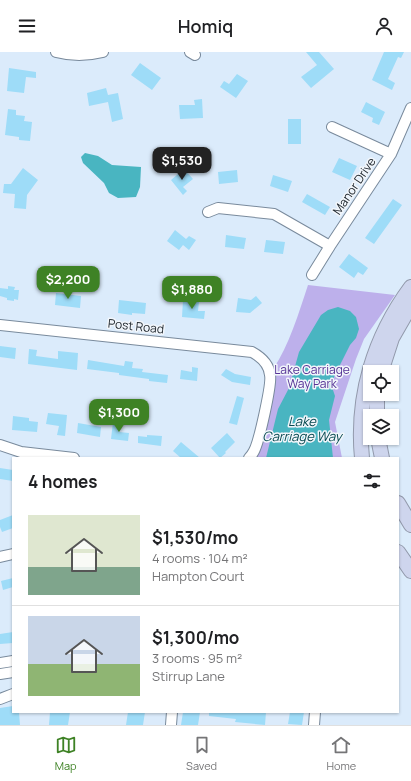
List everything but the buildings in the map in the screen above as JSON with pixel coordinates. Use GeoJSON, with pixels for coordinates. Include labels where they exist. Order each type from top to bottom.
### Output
{"type":"FeatureCollection","features":[{"type":"Feature","properties":{"kind":"highway"},"geometry":{"type":"LineString","coordinates":[[362,457],[362,407],[370,365],[387,325],[399,303],[411,287]]}},
{"type":"Feature","properties":{"kind":"highway"},"geometry":{"type":"LineString","coordinates":[[383,365],[392,338],[411,305]]}},
{"type":"Feature","properties":{"kind":"highway"},"geometry":{"type":"LineString","coordinates":[[379,445],[382,457]]}},
{"type":"Feature","properties":{"kind":"highway"},"geometry":{"type":"LineString","coordinates":[[399,505],[411,525]]}},
{"type":"Feature","properties":{"kind":"highway"},"geometry":{"type":"LineString","coordinates":[[399,553],[411,571]]}},
{"type":"Feature","properties":{"kind":"street"},"geometry":{"type":"LineString","coordinates":[[56,52],[75,55],[102,52]]}},
{"type":"Feature","properties":{"kind":"street","name":"Manor Drive"},"geometry":{"type":"LineString","coordinates":[[312,275],[391,154],[411,108]]}},
{"type":"Feature","properties":{"kind":"street"},"geometry":{"type":"LineString","coordinates":[[332,127],[391,154]]}},
{"type":"Feature","properties":{"kind":"street"},"geometry":{"type":"LineString","coordinates":[[208,212],[218,208],[274,214],[330,246]]}},
{"type":"Feature","properties":{"kind":"street","name":"Post Road"},"geometry":{"type":"LineString","coordinates":[[0,325],[252,352],[265,362],[270,375],[270,384],[254,450],[250,457]]}},
{"type":"Feature","properties":{"kind":"street"},"geometry":{"type":"LineString","coordinates":[[0,445],[21,452],[65,457]]}},
{"type":"Feature","properties":{"kind":"street"},"geometry":{"type":"LineString","coordinates":[[0,557],[12,554]]}},
{"type":"Feature","properties":{"kind":"street"},"geometry":{"type":"LineString","coordinates":[[0,663],[12,661]]}},
{"type":"Feature","properties":{"kind":"street"},"geometry":{"type":"LineString","coordinates":[[0,674],[12,672]]}},
{"type":"Feature","properties":{"kind":"street"},"geometry":{"type":"LineString","coordinates":[[0,699],[12,694]]}},
{"type":"Feature","properties":{"kind":"street"},"geometry":{"type":"LineString","coordinates":[[171,725],[172,713]]}},
{"type":"Feature","properties":{"kind":"street"},"geometry":{"type":"LineString","coordinates":[[314,725],[315,713]]}},
{"type":"Feature","properties":{"kind":"green space","name":"Lake Carriage Way Park"},"geometry":{"type":"Polygon","coordinates":[[[308,285],[395,295],[364,339],[335,422],[342,457],[253,457],[273,393],[275,379],[273,369],[284,350],[308,285]]]}},
{"type":"Feature","properties":{"kind":"water"},"geometry":{"type":"Polygon","coordinates":[[[85,153],[98,156],[112,165],[141,167],[140,187],[136,197],[118,198],[109,193],[104,183],[83,163],[81,157],[85,153]]]}},
{"type":"Feature","properties":{"kind":"water","name":"Lake Carriage Way"},"geometry":{"type":"Polygon","coordinates":[[[338,307],[350,311],[356,317],[359,329],[356,338],[350,345],[334,377],[332,387],[335,396],[329,420],[333,457],[266,457],[278,409],[289,388],[299,352],[321,315],[328,310],[338,307]]]}}]}
